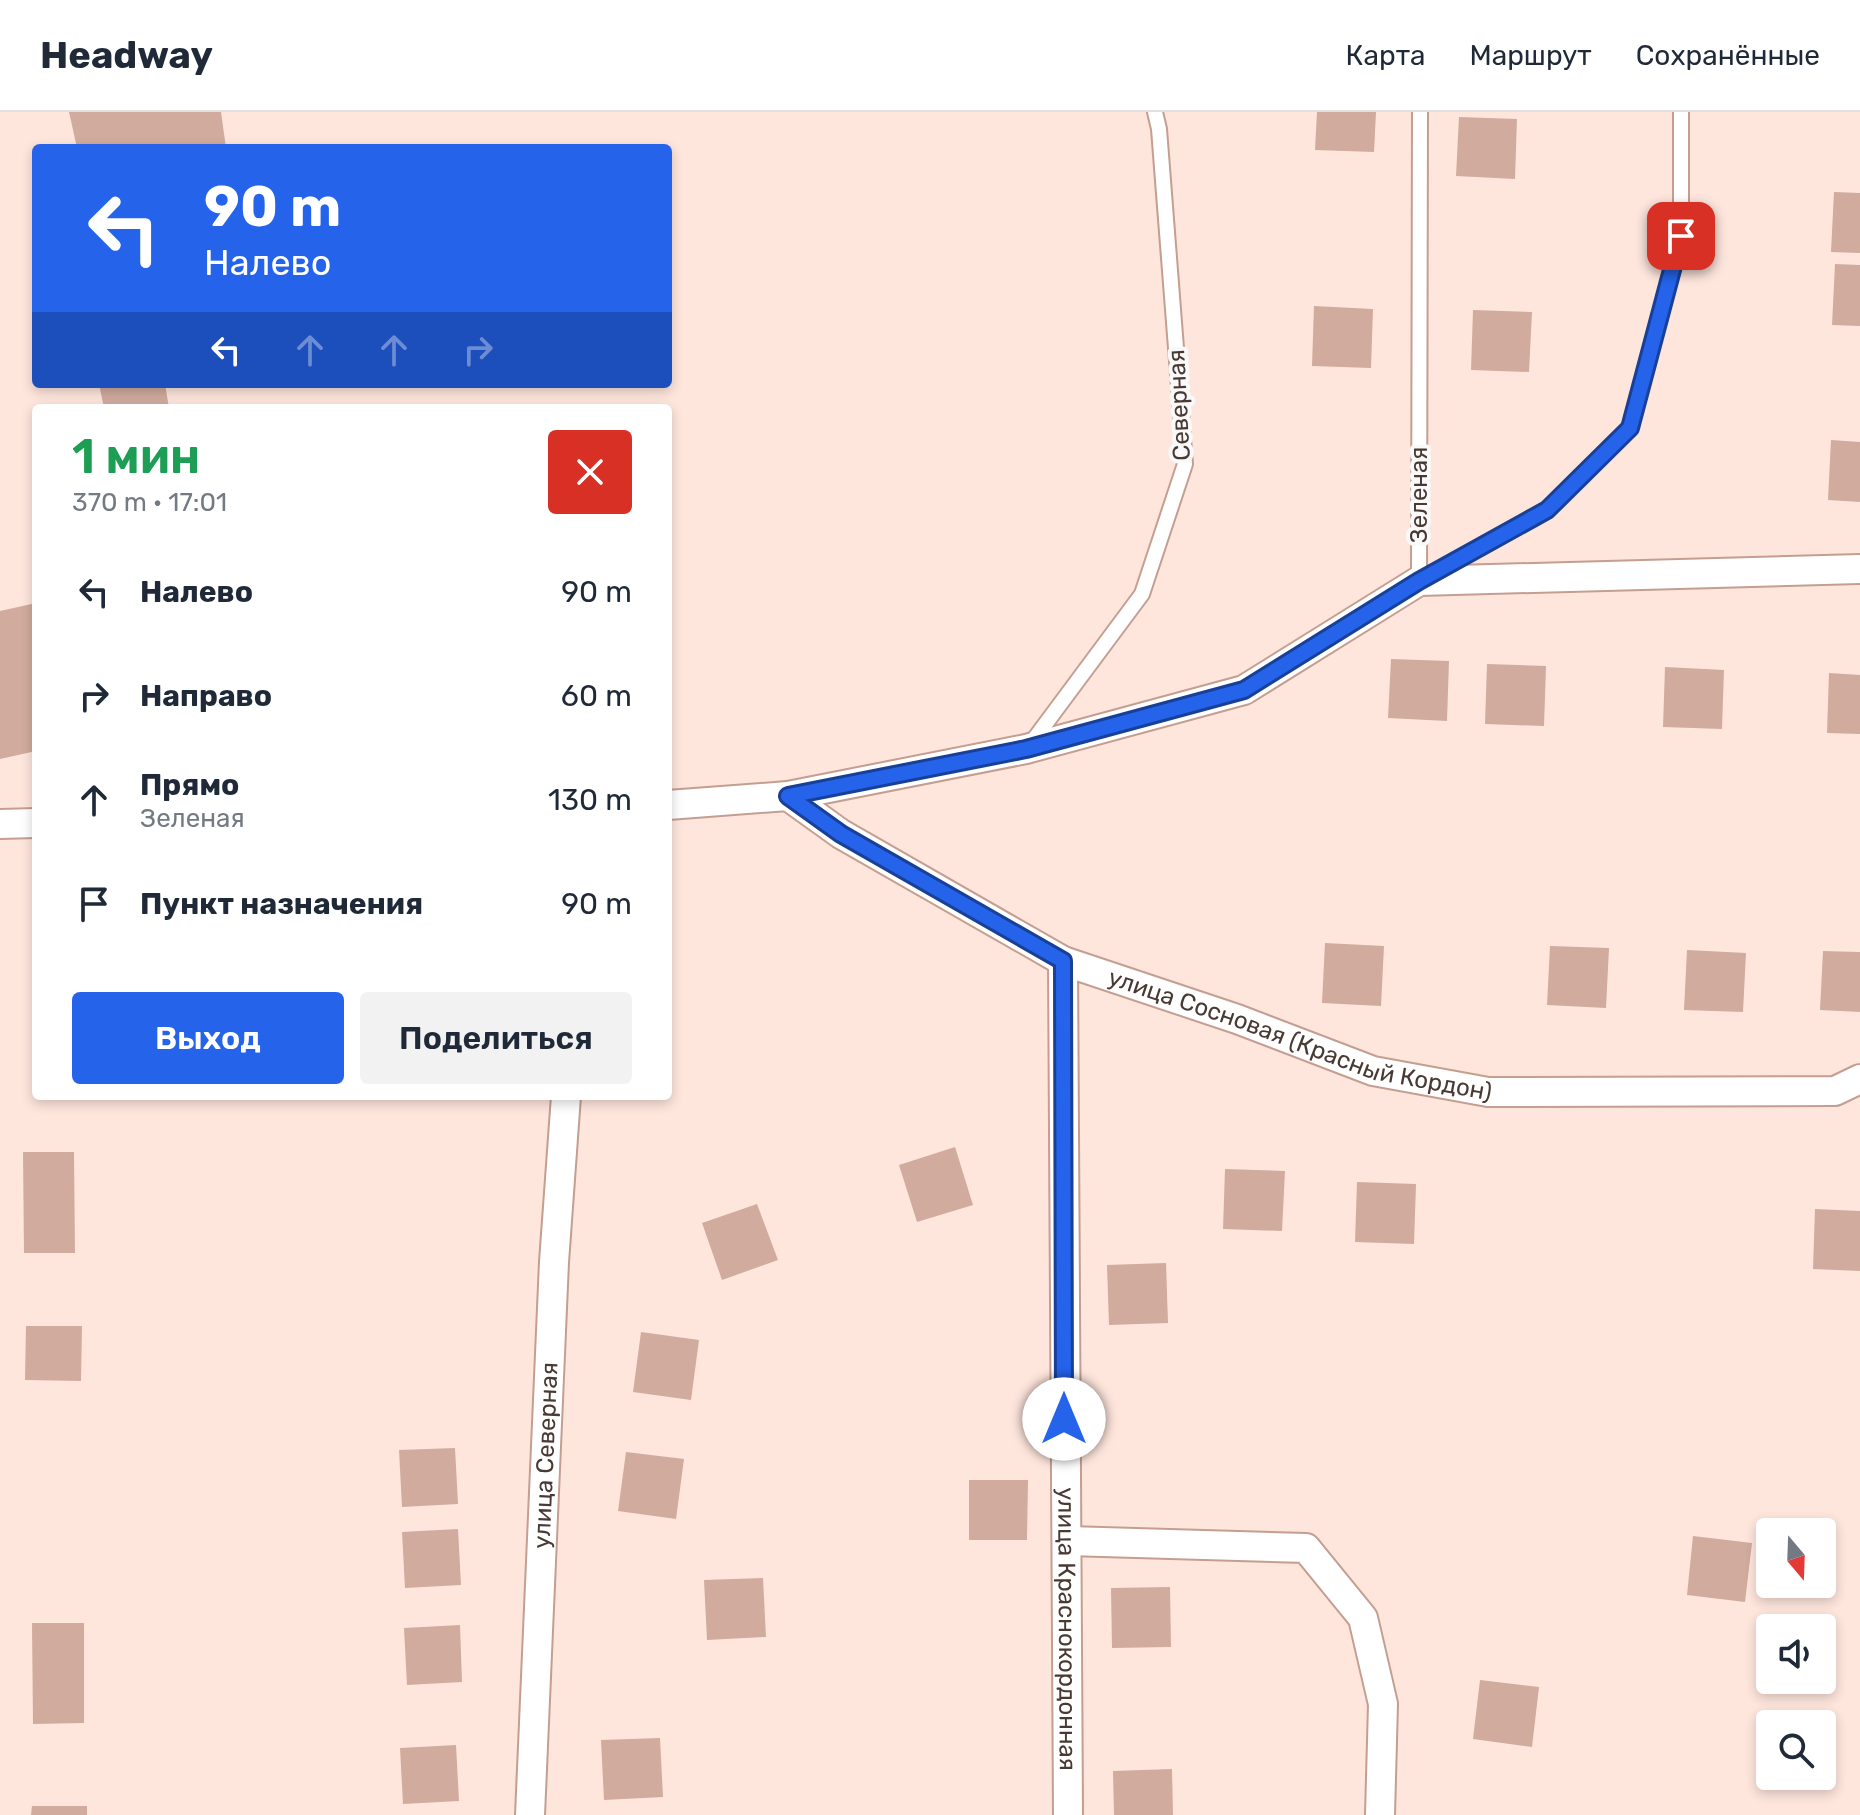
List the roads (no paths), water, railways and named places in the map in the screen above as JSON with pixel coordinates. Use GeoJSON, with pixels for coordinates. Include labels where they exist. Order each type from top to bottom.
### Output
{"type":"FeatureCollection","features":[{"type":"Feature","properties":{"kind":"street"},"geometry":{"type":"LineString","coordinates":[[672,805],[788,796],[1026,749],[1244,690],[1419,581],[1860,569]]}},
{"type":"Feature","properties":{"kind":"street","name":"улица Сосновая (Красный Кордон)"},"geometry":{"type":"LineString","coordinates":[[788,796],[841,834],[1063,961],[1237,1019],[1373,1071],[1488,1092],[1835,1091],[1860,1079]]}},
{"type":"Feature","properties":{"kind":"street"},"geometry":{"type":"LineString","coordinates":[[0,824],[32,823]]}},
{"type":"Feature","properties":{"kind":"street","name":"улица Краснокордонная"},"geometry":{"type":"LineString","coordinates":[[1063,961],[1068,1815]]}},
{"type":"Feature","properties":{"kind":"street","name":"улица Северная"},"geometry":{"type":"LineString","coordinates":[[530,1815],[554,1262],[566,1100]]}},
{"type":"Feature","properties":{"kind":"street"},"geometry":{"type":"LineString","coordinates":[[1068,1541],[1306,1548],[1363,1618],[1383,1704],[1380,1815]]}},
{"type":"Feature","properties":{"kind":"lane","name":"Северная"},"geometry":{"type":"LineString","coordinates":[[1026,749],[1142,594],[1185,464],[1159,129],[1155,112]]}},
{"type":"Feature","properties":{"kind":"lane","name":"Зеленая"},"geometry":{"type":"LineString","coordinates":[[1420,112],[1419,581],[1547,510],[1630,428],[1681,236],[1681,112]]}}]}
